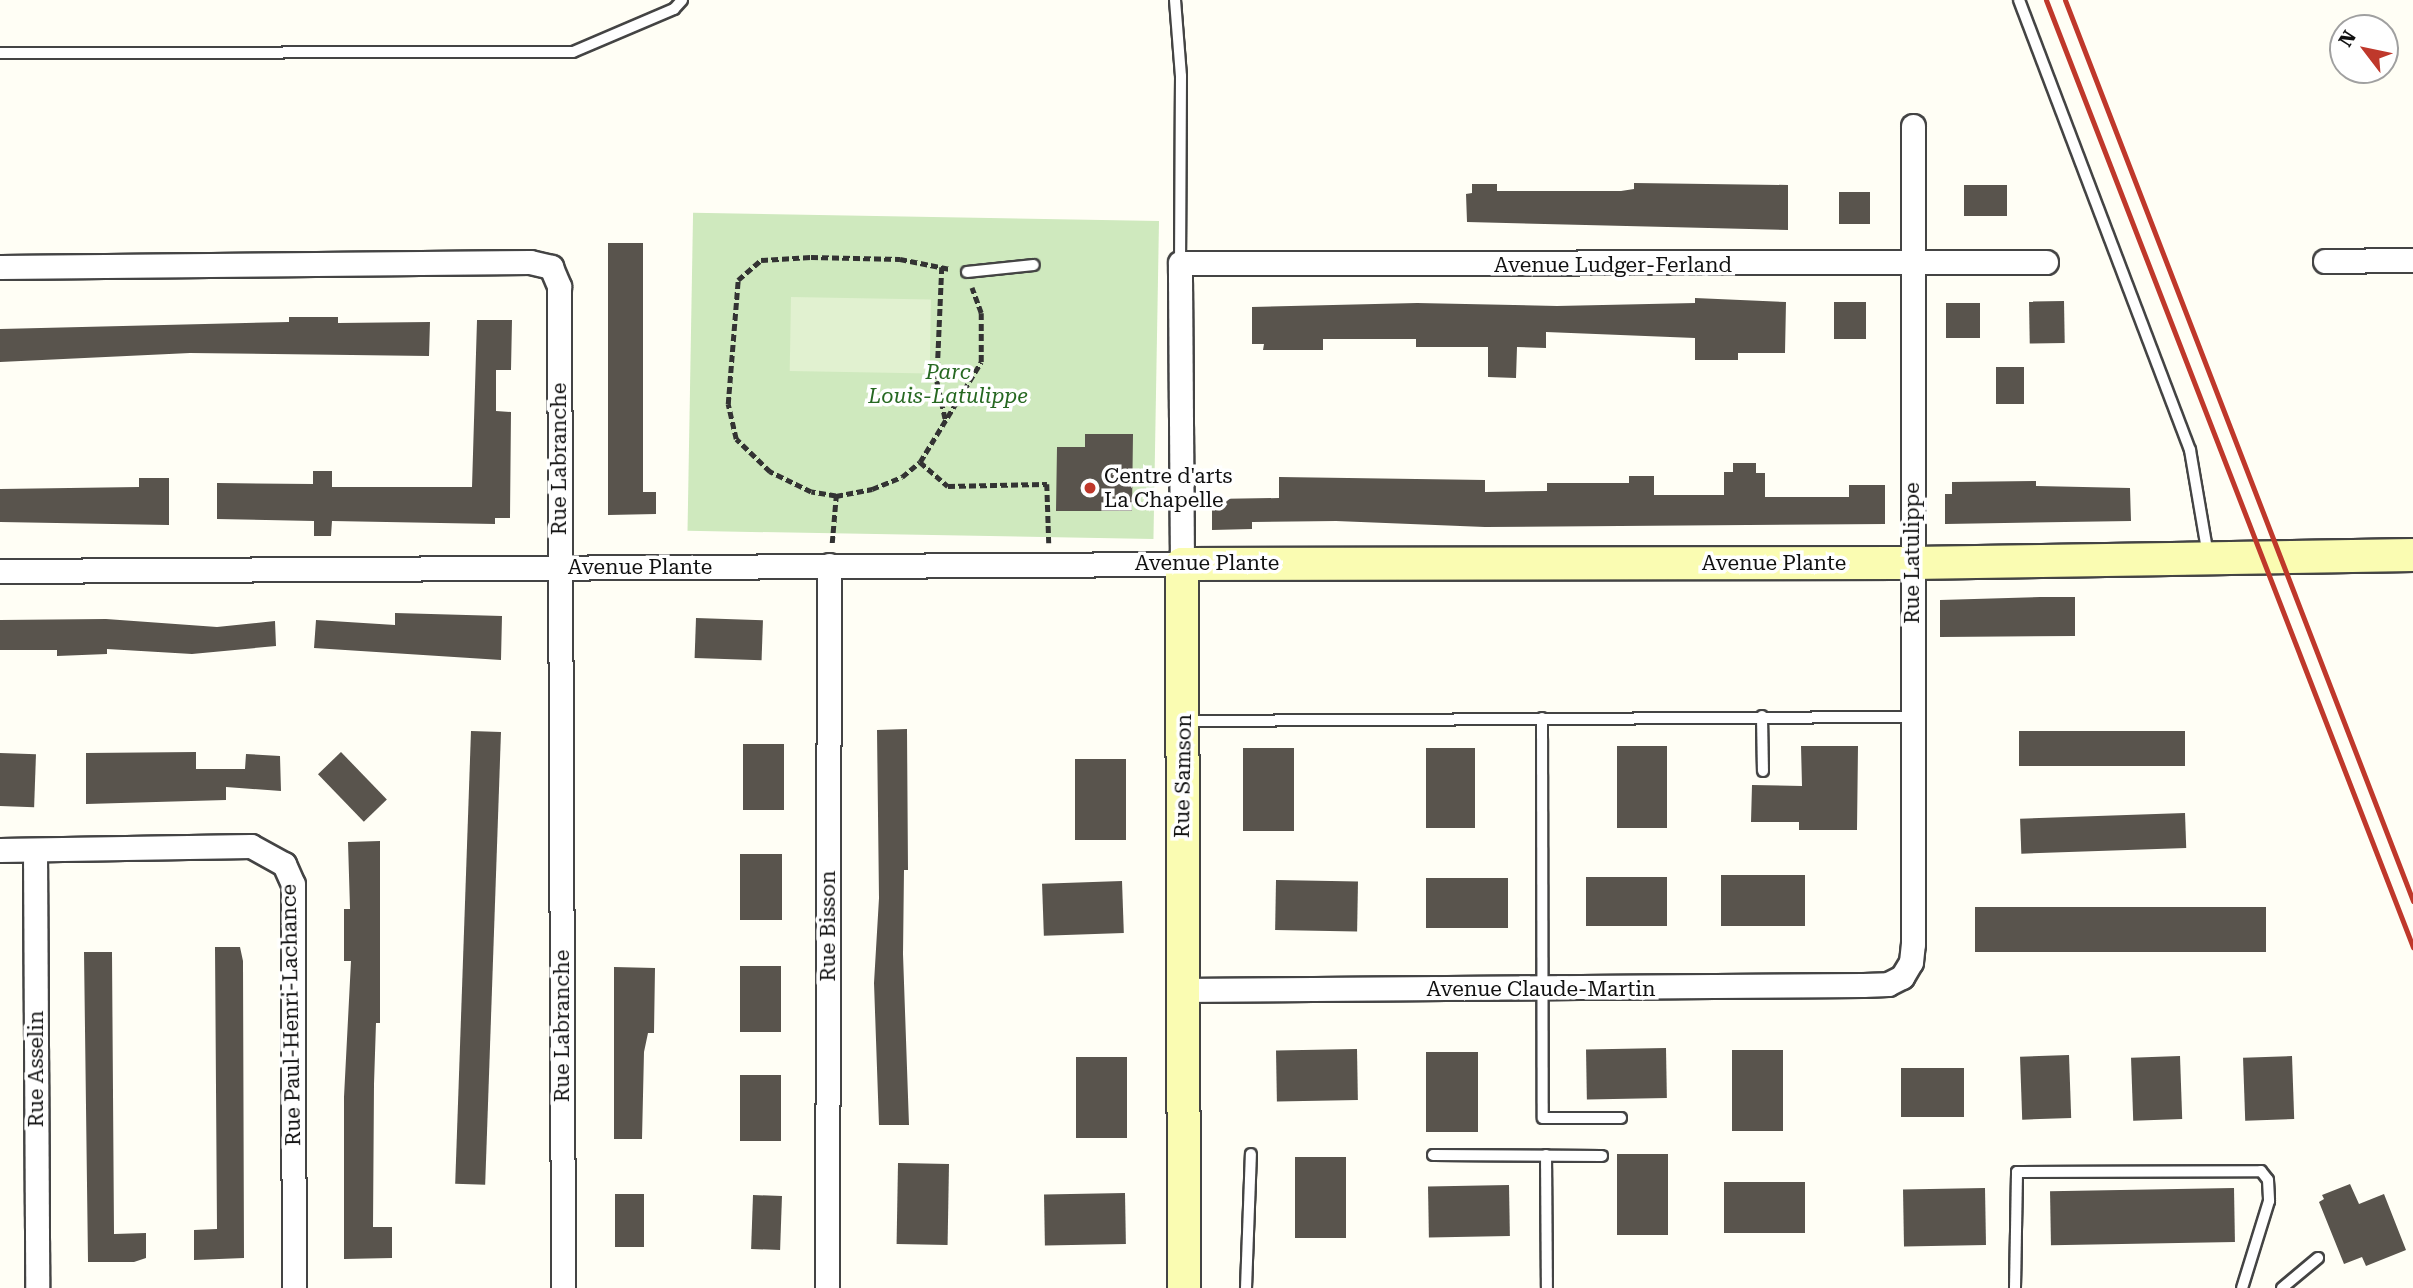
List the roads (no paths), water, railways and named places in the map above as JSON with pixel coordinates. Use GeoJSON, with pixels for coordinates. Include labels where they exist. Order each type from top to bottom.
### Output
{"type":"FeatureCollection","features":[{"type":"Feature","properties":{"kind":"street","name":"Rue Latulippe"},"geometry":{"type":"LineString","coordinates":[[1902,977],[1913,944],[1913,126]]}},
{"type":"Feature","properties":{"kind":"street"},"geometry":{"type":"LineString","coordinates":[[2325,261],[2413,260]]}},
{"type":"Feature","properties":{"kind":"street","name":"Rue Labranche"},"geometry":{"type":"LineString","coordinates":[[0,267],[530,262],[551,267],[559,286],[563,1288]]}},
{"type":"Feature","properties":{"kind":"street","name":"Avenue Ludger-Ferland"},"geometry":{"type":"LineString","coordinates":[[1180,263],[2046,262]]}},
{"type":"Feature","properties":{"kind":"street","name":"Rue Samson"},"geometry":{"type":"LineString","coordinates":[[1180,263],[1184,721],[1180,990],[1184,1288]]}},
{"type":"Feature","properties":{"kind":"street","name":"Avenue Plante"},"geometry":{"type":"LineString","coordinates":[[0,571],[1049,563],[1912,563],[2413,555]]}},
{"type":"Feature","properties":{"kind":"street","name":"Rue Bisson"},"geometry":{"type":"LineString","coordinates":[[827,1288],[830,565]]}},
{"type":"Feature","properties":{"kind":"street","name":"Rue Paul-Henri-Lachance"},"geometry":{"type":"LineString","coordinates":[[0,850],[251,846],[284,864],[293,884],[294,1288]]}},
{"type":"Feature","properties":{"kind":"street","name":"Rue Asselin"},"geometry":{"type":"LineString","coordinates":[[35,850],[37,1288]]}},
{"type":"Feature","properties":{"kind":"street","name":"Avenue Claude-Martin"},"geometry":{"type":"LineString","coordinates":[[1180,990],[1544,990],[1888,984],[1902,977]]}},
{"type":"Feature","properties":{"kind":"lane"},"geometry":{"type":"LineString","coordinates":[[0,53],[573,52],[674,9],[682,0]]}},
{"type":"Feature","properties":{"kind":"lane"},"geometry":{"type":"LineString","coordinates":[[1175,0],[1181,76],[1180,263]]}},
{"type":"Feature","properties":{"kind":"lane"},"geometry":{"type":"LineString","coordinates":[[2019,0],[2190,450],[2208,558]]}},
{"type":"Feature","properties":{"kind":"lane"},"geometry":{"type":"LineString","coordinates":[[967,272],[1034,265]]}},
{"type":"Feature","properties":{"kind":"lane"},"geometry":{"type":"LineString","coordinates":[[1762,716],[1763,771]]}},
{"type":"Feature","properties":{"kind":"lane"},"geometry":{"type":"LineString","coordinates":[[1184,721],[1913,717]]}},
{"type":"Feature","properties":{"kind":"lane"},"geometry":{"type":"LineString","coordinates":[[1542,718],[1543,1118],[1621,1118]]}},
{"type":"Feature","properties":{"kind":"lane"},"geometry":{"type":"LineString","coordinates":[[1246,1288],[1251,1154]]}},
{"type":"Feature","properties":{"kind":"lane"},"geometry":{"type":"LineString","coordinates":[[1433,1155],[1602,1156]]}},
{"type":"Feature","properties":{"kind":"lane"},"geometry":{"type":"LineString","coordinates":[[1546,1156],[1547,1288]]}},
{"type":"Feature","properties":{"kind":"lane"},"geometry":{"type":"LineString","coordinates":[[2015,1288],[2017,1172],[2261,1171],[2268,1180],[2269,1201],[2242,1288]]}},
{"type":"Feature","properties":{"kind":"lane"},"geometry":{"type":"LineString","coordinates":[[2283,1288],[2318,1258]]}},
{"type":"Feature","properties":{"kind":"railway"},"geometry":{"type":"LineString","coordinates":[[2046,0],[2413,947]]}},
{"type":"Feature","properties":{"kind":"railway"},"geometry":{"type":"LineString","coordinates":[[2065,0],[2413,901]]}},
{"type":"Feature","properties":{"kind":"place","name":"Centre d'arts La Chapelle"},"geometry":{"type":"Point","coordinates":[1090,488]}},
{"type":"Feature","properties":{"kind":"park label","name":"Parc Louis-Latulippe"},"geometry":{"type":"Point","coordinates":[948,384]}}]}
